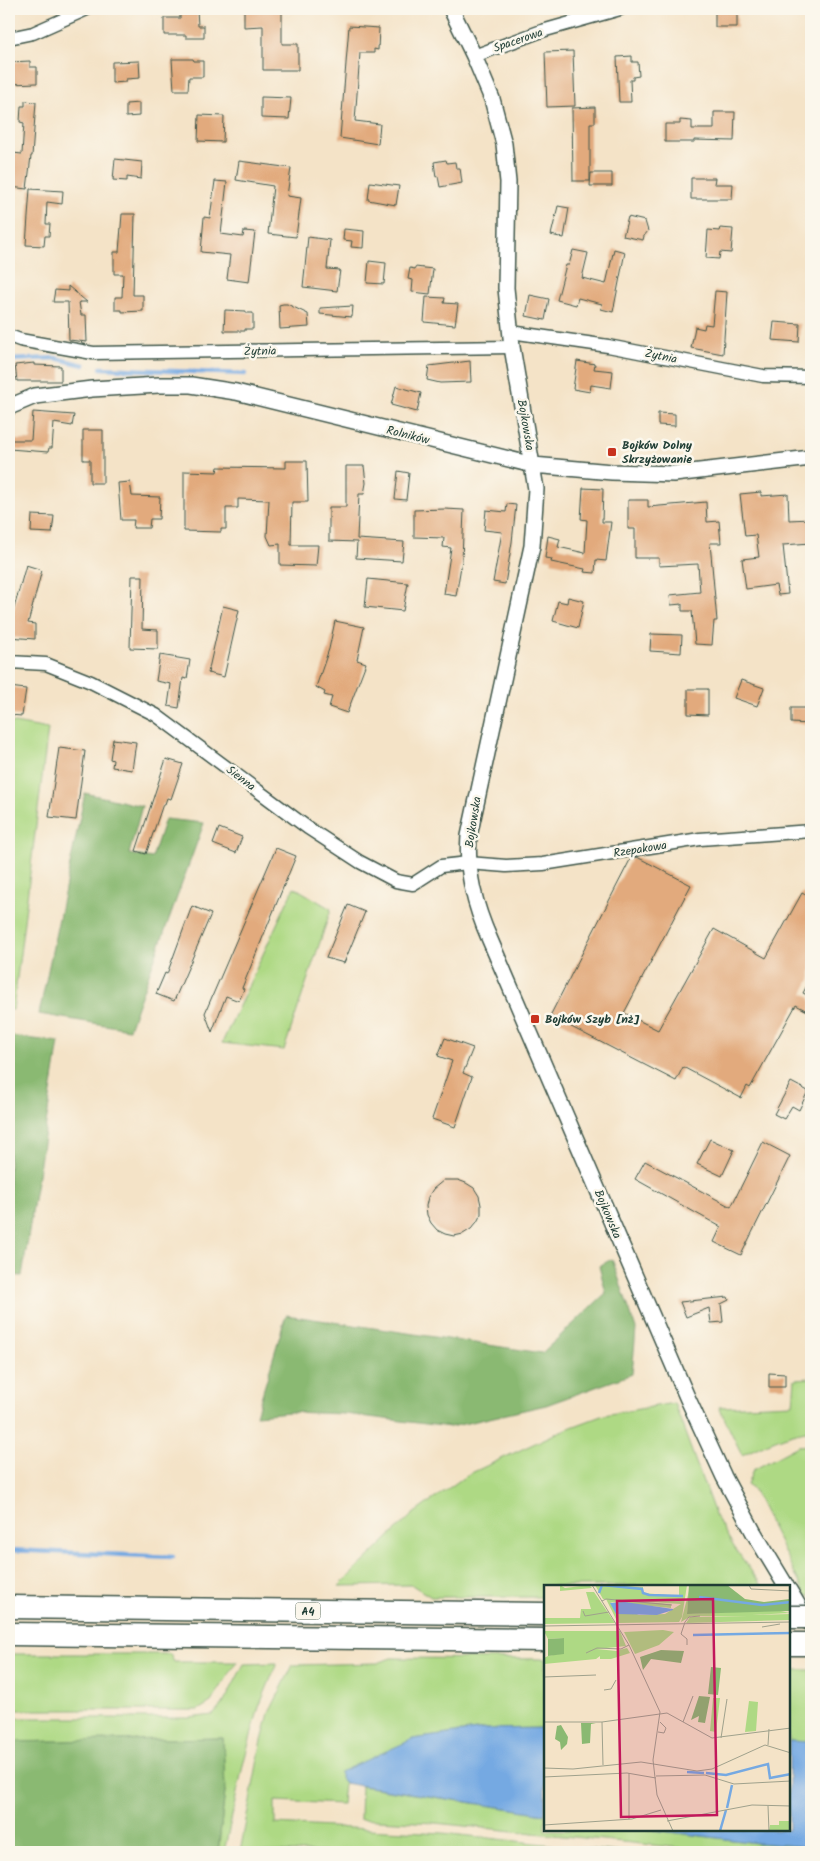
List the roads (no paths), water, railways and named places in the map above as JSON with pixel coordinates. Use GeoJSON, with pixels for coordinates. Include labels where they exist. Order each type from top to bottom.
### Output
{"type":"FeatureCollection","features":[{"type":"Feature","properties":{"kind":"highway","name":"A4"},"geometry":{"type":"LineString","coordinates":[[9,1607],[544,1614]]}},
{"type":"Feature","properties":{"kind":"highway"},"geometry":{"type":"LineString","coordinates":[[790,1617],[811,1617]]}},
{"type":"Feature","properties":{"kind":"highway","name":"A4"},"geometry":{"type":"LineString","coordinates":[[9,1634],[544,1640]]}},
{"type":"Feature","properties":{"kind":"highway"},"geometry":{"type":"LineString","coordinates":[[790,1644],[811,1644]]}},
{"type":"Feature","properties":{"kind":"street"},"geometry":{"type":"LineString","coordinates":[[9,38],[33,33],[88,9]]}},
{"type":"Feature","properties":{"kind":"street","name":"Bojkowska"},"geometry":{"type":"LineString","coordinates":[[451,9],[492,99],[504,144],[508,182],[506,288],[512,339],[534,466],[536,489],[532,546],[469,836],[468,863],[473,895],[484,926],[687,1397],[724,1477],[754,1533],[785,1585]]}},
{"type":"Feature","properties":{"kind":"street","name":"Spacerowa"},"geometry":{"type":"LineString","coordinates":[[474,56],[542,31],[620,9]]}},
{"type":"Feature","properties":{"kind":"street","name":"Żytnia"},"geometry":{"type":"LineString","coordinates":[[9,336],[20,340],[93,353],[512,339],[608,346],[763,376],[811,377]]}},
{"type":"Feature","properties":{"kind":"street","name":"Rolników"},"geometry":{"type":"LineString","coordinates":[[9,407],[35,396],[92,389],[191,385],[236,392],[534,466],[612,472],[674,474],[811,458]]}},
{"type":"Feature","properties":{"kind":"street","name":"Sienna"},"geometry":{"type":"LineString","coordinates":[[9,662],[46,664],[91,682],[156,715],[308,828],[360,862],[396,881],[413,884],[441,866],[468,863]]}},
{"type":"Feature","properties":{"kind":"street","name":"Rzepakowa"},"geometry":{"type":"LineString","coordinates":[[468,863],[506,866],[543,864],[700,839],[811,831]]}},
{"type":"Feature","properties":{"kind":"street"},"geometry":{"type":"LineString","coordinates":[[790,1592],[811,1628]]}},
{"type":"Feature","properties":{"kind":"water"},"geometry":{"type":"Polygon","coordinates":[[[544,1728],[544,1814],[344,1783],[340,1778],[340,1772],[413,1739],[484,1729],[544,1728]]]}},
{"type":"Feature","properties":{"kind":"water"},"geometry":{"type":"Polygon","coordinates":[[[790,1741],[811,1742],[811,1847],[757,1843],[662,1831],[790,1831],[790,1741]]]}},
{"type":"Feature","properties":{"kind":"waterway"},"geometry":{"type":"LineString","coordinates":[[9,360],[55,358],[84,365]]}},
{"type":"Feature","properties":{"kind":"waterway"},"geometry":{"type":"LineString","coordinates":[[101,368],[245,374]]}},
{"type":"Feature","properties":{"kind":"waterway"},"geometry":{"type":"LineString","coordinates":[[9,1550],[173,1557]]}},
{"type":"Feature","properties":{"kind":"place","name":"Bojków Dolny Skrzyżowanie"},"geometry":{"type":"Point","coordinates":[612,452]}},
{"type":"Feature","properties":{"kind":"place","name":"Bojków Szyb [nż]"},"geometry":{"type":"Point","coordinates":[535,1019]}}]}
